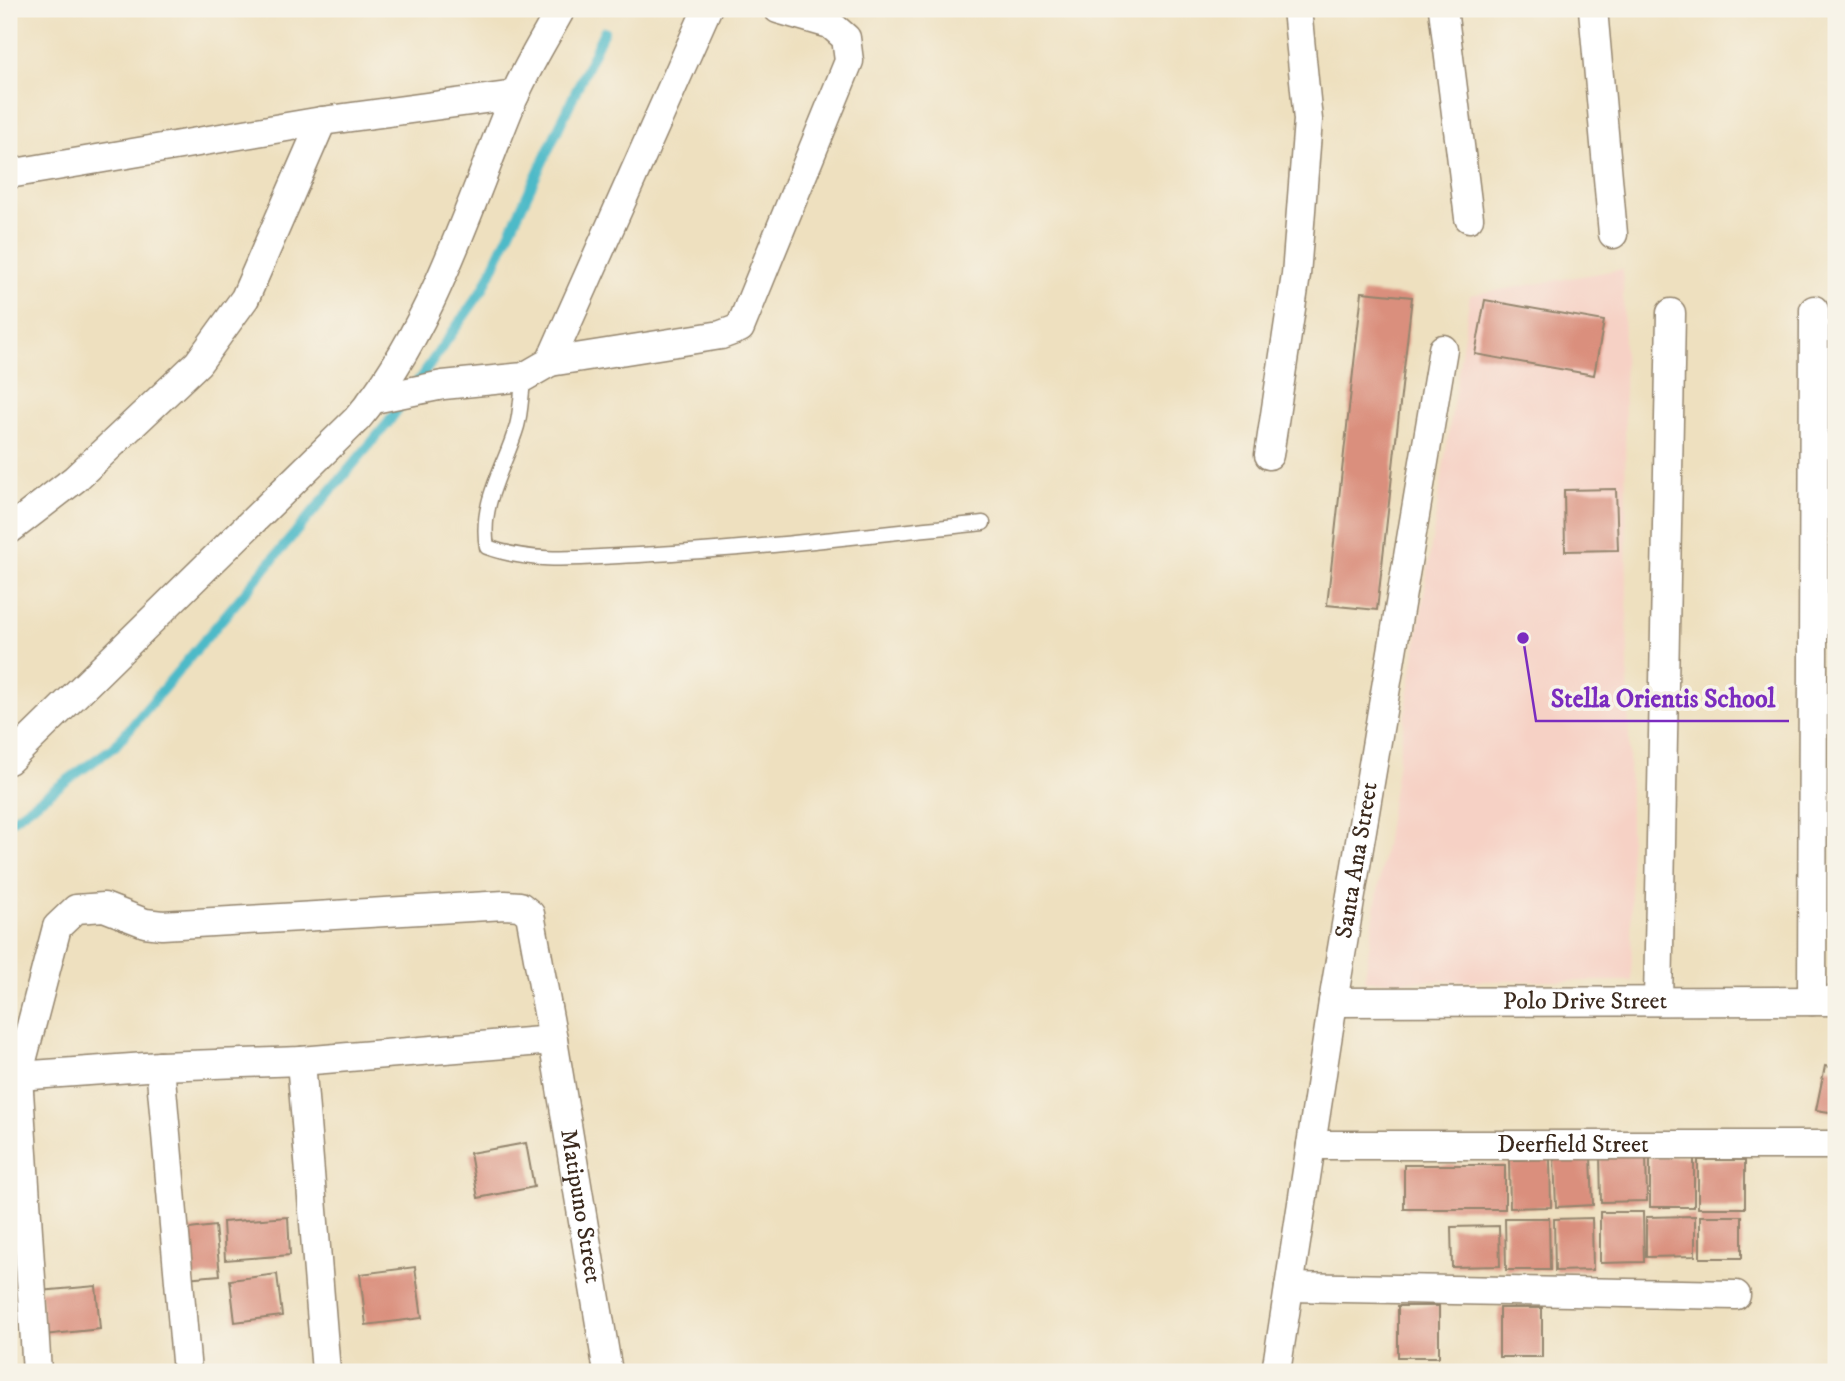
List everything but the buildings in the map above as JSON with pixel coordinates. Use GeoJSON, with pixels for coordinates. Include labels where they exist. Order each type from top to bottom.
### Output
{"type":"FeatureCollection","features":[{"type":"Feature","properties":{"kind":"street"},"geometry":{"type":"LineString","coordinates":[[9,760],[381,398],[426,312],[515,95],[561,9]]}},
{"type":"Feature","properties":{"kind":"street"},"geometry":{"type":"LineString","coordinates":[[550,362],[708,9]]}},
{"type":"Feature","properties":{"kind":"street"},"geometry":{"type":"LineString","coordinates":[[381,398],[443,385],[523,377],[550,362],[721,335],[740,328],[849,61],[846,38],[830,24],[778,9]]}},
{"type":"Feature","properties":{"kind":"street"},"geometry":{"type":"LineString","coordinates":[[1269,455],[1296,275],[1308,120],[1297,9]]}},
{"type":"Feature","properties":{"kind":"street"},"geometry":{"type":"LineString","coordinates":[[1443,9],[1469,218]]}},
{"type":"Feature","properties":{"kind":"street"},"geometry":{"type":"LineString","coordinates":[[1593,9],[1614,233]]}},
{"type":"Feature","properties":{"kind":"street"},"geometry":{"type":"LineString","coordinates":[[9,174],[322,121],[515,95]]}},
{"type":"Feature","properties":{"kind":"street"},"geometry":{"type":"LineString","coordinates":[[9,530],[75,479],[198,363],[245,298],[322,121]]}},
{"type":"Feature","properties":{"kind":"street"},"geometry":{"type":"LineString","coordinates":[[1814,310],[1824,1001]]}},
{"type":"Feature","properties":{"kind":"street"},"geometry":{"type":"LineString","coordinates":[[1658,1001],[1671,313]]}},
{"type":"Feature","properties":{"kind":"street","name":"Santa Ana Street"},"geometry":{"type":"LineString","coordinates":[[1276,1372],[1333,1002],[1443,349]]}},
{"type":"Feature","properties":{"kind":"street","name":"Matipuno Street"},"geometry":{"type":"LineString","coordinates":[[37,1372],[18,1076],[57,928],[76,909],[104,907],[145,923],[162,925],[520,906],[530,914],[608,1372]]}},
{"type":"Feature","properties":{"kind":"street","name":"Polo Drive Street"},"geometry":{"type":"LineString","coordinates":[[1333,1002],[1824,1001]]}},
{"type":"Feature","properties":{"kind":"street"},"geometry":{"type":"LineString","coordinates":[[18,1076],[301,1060],[553,1040]]}},
{"type":"Feature","properties":{"kind":"street"},"geometry":{"type":"LineString","coordinates":[[301,1060],[326,1372]]}},
{"type":"Feature","properties":{"kind":"street"},"geometry":{"type":"LineString","coordinates":[[160,1066],[187,1372]]}},
{"type":"Feature","properties":{"kind":"street","name":"Deerfield Street"},"geometry":{"type":"LineString","coordinates":[[1311,1144],[1836,1144]]}},
{"type":"Feature","properties":{"kind":"street"},"geometry":{"type":"LineString","coordinates":[[1289,1287],[1736,1295]]}},
{"type":"Feature","properties":{"kind":"lane"},"geometry":{"type":"LineString","coordinates":[[523,377],[517,424],[492,491],[484,531],[486,547],[509,555],[539,559],[692,552],[983,523]]}},
{"type":"Feature","properties":{"kind":"shaded area"},"geometry":{"type":"Polygon","coordinates":[[[1623,269],[1632,981],[1364,981],[1470,295],[1623,269]]]}},
{"type":"Feature","properties":{"kind":"waterway"},"geometry":{"type":"LineString","coordinates":[[416,384],[483,289],[604,31]]}},
{"type":"Feature","properties":{"kind":"waterway"},"geometry":{"type":"LineString","coordinates":[[9,822],[115,746],[388,423],[405,399]]}},
{"type":"Feature","properties":{"kind":"place","name":"Stella Orientis School"},"geometry":{"type":"Point","coordinates":[1523,638]}}]}
